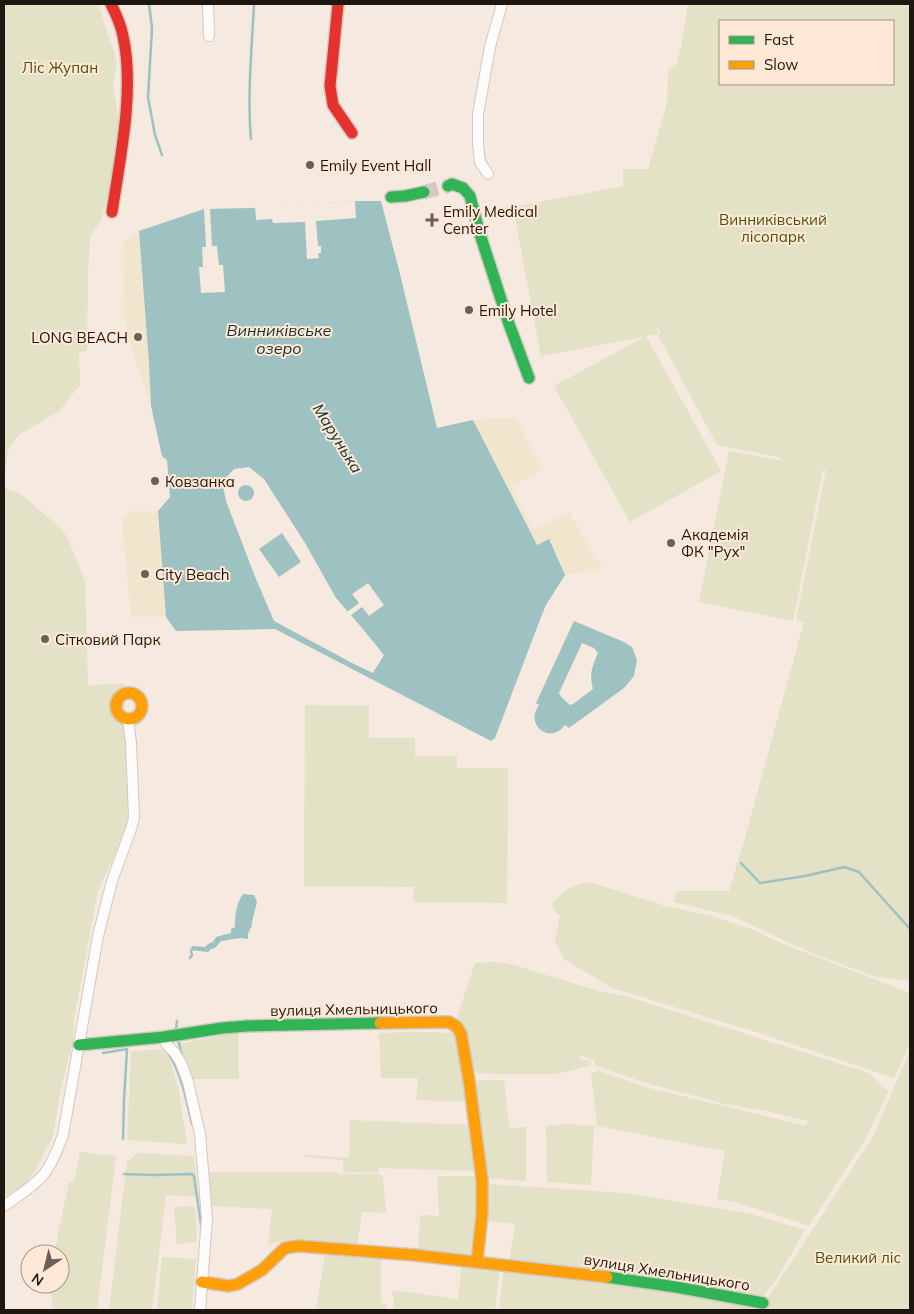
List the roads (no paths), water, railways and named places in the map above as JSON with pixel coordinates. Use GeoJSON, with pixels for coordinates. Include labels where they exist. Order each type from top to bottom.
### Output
{"type":"FeatureCollection","features":[{"type":"Feature","properties":{"kind":"street"},"geometry":{"type":"LineString","coordinates":[[112,4],[124,38],[127,73],[123,142],[112,212]]}},
{"type":"Feature","properties":{"kind":"street"},"geometry":{"type":"LineString","coordinates":[[208,4],[209,36]]}},
{"type":"Feature","properties":{"kind":"street"},"geometry":{"type":"LineString","coordinates":[[338,4],[330,86],[333,106],[352,133]]}},
{"type":"Feature","properties":{"kind":"street"},"geometry":{"type":"LineString","coordinates":[[488,174],[480,162],[478,114],[490,47],[502,4]]}},
{"type":"Feature","properties":{"kind":"street"},"geometry":{"type":"LineString","coordinates":[[448,186],[452,184],[463,188],[470,196],[478,230],[529,378]]}},
{"type":"Feature","properties":{"kind":"street"},"geometry":{"type":"LineString","coordinates":[[391,197],[424,192]]}},
{"type":"Feature","properties":{"kind":"street"},"geometry":{"type":"LineString","coordinates":[[4,1206],[30,1188],[45,1173],[56,1154],[63,1135],[98,936],[112,881],[134,817],[131,743],[128,720]]}},
{"type":"Feature","properties":{"kind":"street","name":"вулиця Хмельницького"},"geometry":{"type":"LineString","coordinates":[[79,1046],[247,1026],[449,1022],[457,1027],[461,1034],[482,1180],[482,1214],[476,1262]]}},
{"type":"Feature","properties":{"kind":"street"},"geometry":{"type":"LineString","coordinates":[[164,1037],[167,1045],[181,1064],[188,1082],[200,1134],[207,1218],[200,1310]]}},
{"type":"Feature","properties":{"kind":"street","name":"вулиця Хмельницького"},"geometry":{"type":"LineString","coordinates":[[202,1282],[228,1286],[238,1284],[262,1270],[285,1248],[298,1246],[387,1252],[674,1286],[763,1303]]}},
{"type":"Feature","properties":{"kind":"water","name":"Винниківське озеро"},"geometry":{"type":"Polygon","coordinates":[[[381,201],[437,428],[473,420],[537,545],[549,539],[565,575],[546,605],[495,738],[491,741],[275,629],[176,631],[166,617],[158,511],[170,497],[167,460],[162,456],[151,406],[139,231],[204,209],[381,201]],[[249,467],[234,469],[222,482],[226,501],[274,621],[373,673],[384,655],[336,598],[305,543],[264,479],[249,467]]]}},
{"type":"Feature","properties":{"kind":"water"},"geometry":{"type":"Polygon","coordinates":[[[246,485],[252,487],[254,493],[252,499],[246,501],[240,499],[238,493],[240,487],[246,485]]]}},
{"type":"Feature","properties":{"kind":"water"},"geometry":{"type":"Polygon","coordinates":[[[282,533],[301,562],[279,577],[259,549],[282,533]]]}},
{"type":"Feature","properties":{"kind":"water"},"geometry":{"type":"Polygon","coordinates":[[[574,621],[632,647],[637,660],[634,676],[624,688],[569,728],[565,725],[559,731],[552,733],[546,733],[541,730],[535,719],[535,712],[539,705],[536,703],[574,621]],[[582,643],[559,693],[570,705],[593,689],[592,671],[598,653],[594,648],[582,643]]]}},
{"type":"Feature","properties":{"kind":"water"},"geometry":{"type":"Polygon","coordinates":[[[243,894],[254,895],[257,902],[248,939],[240,938],[221,941],[208,952],[191,950],[192,946],[205,947],[213,942],[216,937],[231,933],[231,929],[235,927],[237,905],[243,894]]]}},
{"type":"Feature","properties":{"kind":"waterway"},"geometry":{"type":"LineString","coordinates":[[149,4],[152,28],[148,97],[155,135],[162,155]]}},
{"type":"Feature","properties":{"kind":"waterway","name":"Марунька"},"geometry":{"type":"LineString","coordinates":[[251,139],[250,88],[254,4]]}},
{"type":"Feature","properties":{"kind":"waterway"},"geometry":{"type":"LineString","coordinates":[[741,863],[760,883],[805,876],[844,867],[859,872],[910,929]]}},
{"type":"Feature","properties":{"kind":"waterway"},"geometry":{"type":"LineString","coordinates":[[190,958],[193,948]]}},
{"type":"Feature","properties":{"kind":"waterway"},"geometry":{"type":"LineString","coordinates":[[176,1030],[177,1021]]}},
{"type":"Feature","properties":{"kind":"waterway"},"geometry":{"type":"LineString","coordinates":[[178,1039],[182,1056]]}},
{"type":"Feature","properties":{"kind":"waterway"},"geometry":{"type":"LineString","coordinates":[[103,1053],[127,1049],[123,1139]]}},
{"type":"Feature","properties":{"kind":"waterway"},"geometry":{"type":"LineString","coordinates":[[169,1054],[186,1097],[192,1124]]}},
{"type":"Feature","properties":{"kind":"waterway"},"geometry":{"type":"LineString","coordinates":[[124,1174],[192,1174],[194,1176],[201,1225]]}},
{"type":"Feature","properties":{"kind":"tunnel"},"geometry":{"type":"LineString","coordinates":[[424,192],[448,186]]}},
{"type":"Feature","properties":{"kind":"place","name":"Emily Event Hall"},"geometry":{"type":"Point","coordinates":[310,165]}},
{"type":"Feature","properties":{"kind":"place","name":"Emily Medical Center"},"geometry":{"type":"Point","coordinates":[432,220]}},
{"type":"Feature","properties":{"kind":"place","name":"Emily Hotel"},"geometry":{"type":"Point","coordinates":[469,310]}},
{"type":"Feature","properties":{"kind":"place","name":"LONG BEACH"},"geometry":{"type":"Point","coordinates":[138,337]}},
{"type":"Feature","properties":{"kind":"place","name":"Ковзанка"},"geometry":{"type":"Point","coordinates":[155,481]}},
{"type":"Feature","properties":{"kind":"place","name":"Академія ФК \"Рух\""},"geometry":{"type":"Point","coordinates":[671,543]}},
{"type":"Feature","properties":{"kind":"place","name":"City Beach"},"geometry":{"type":"Point","coordinates":[145,574]}},
{"type":"Feature","properties":{"kind":"place","name":"Сітковий Парк"},"geometry":{"type":"Point","coordinates":[45,639]}},
{"type":"Feature","properties":{"kind":"park label","name":"Ліс Жупан"},"geometry":{"type":"Point","coordinates":[60,67]}},
{"type":"Feature","properties":{"kind":"park label","name":"Винниківський лісопарк"},"geometry":{"type":"Point","coordinates":[773,228]}},
{"type":"Feature","properties":{"kind":"park label","name":"Великий ліс"},"geometry":{"type":"Point","coordinates":[858,1257]}}]}
